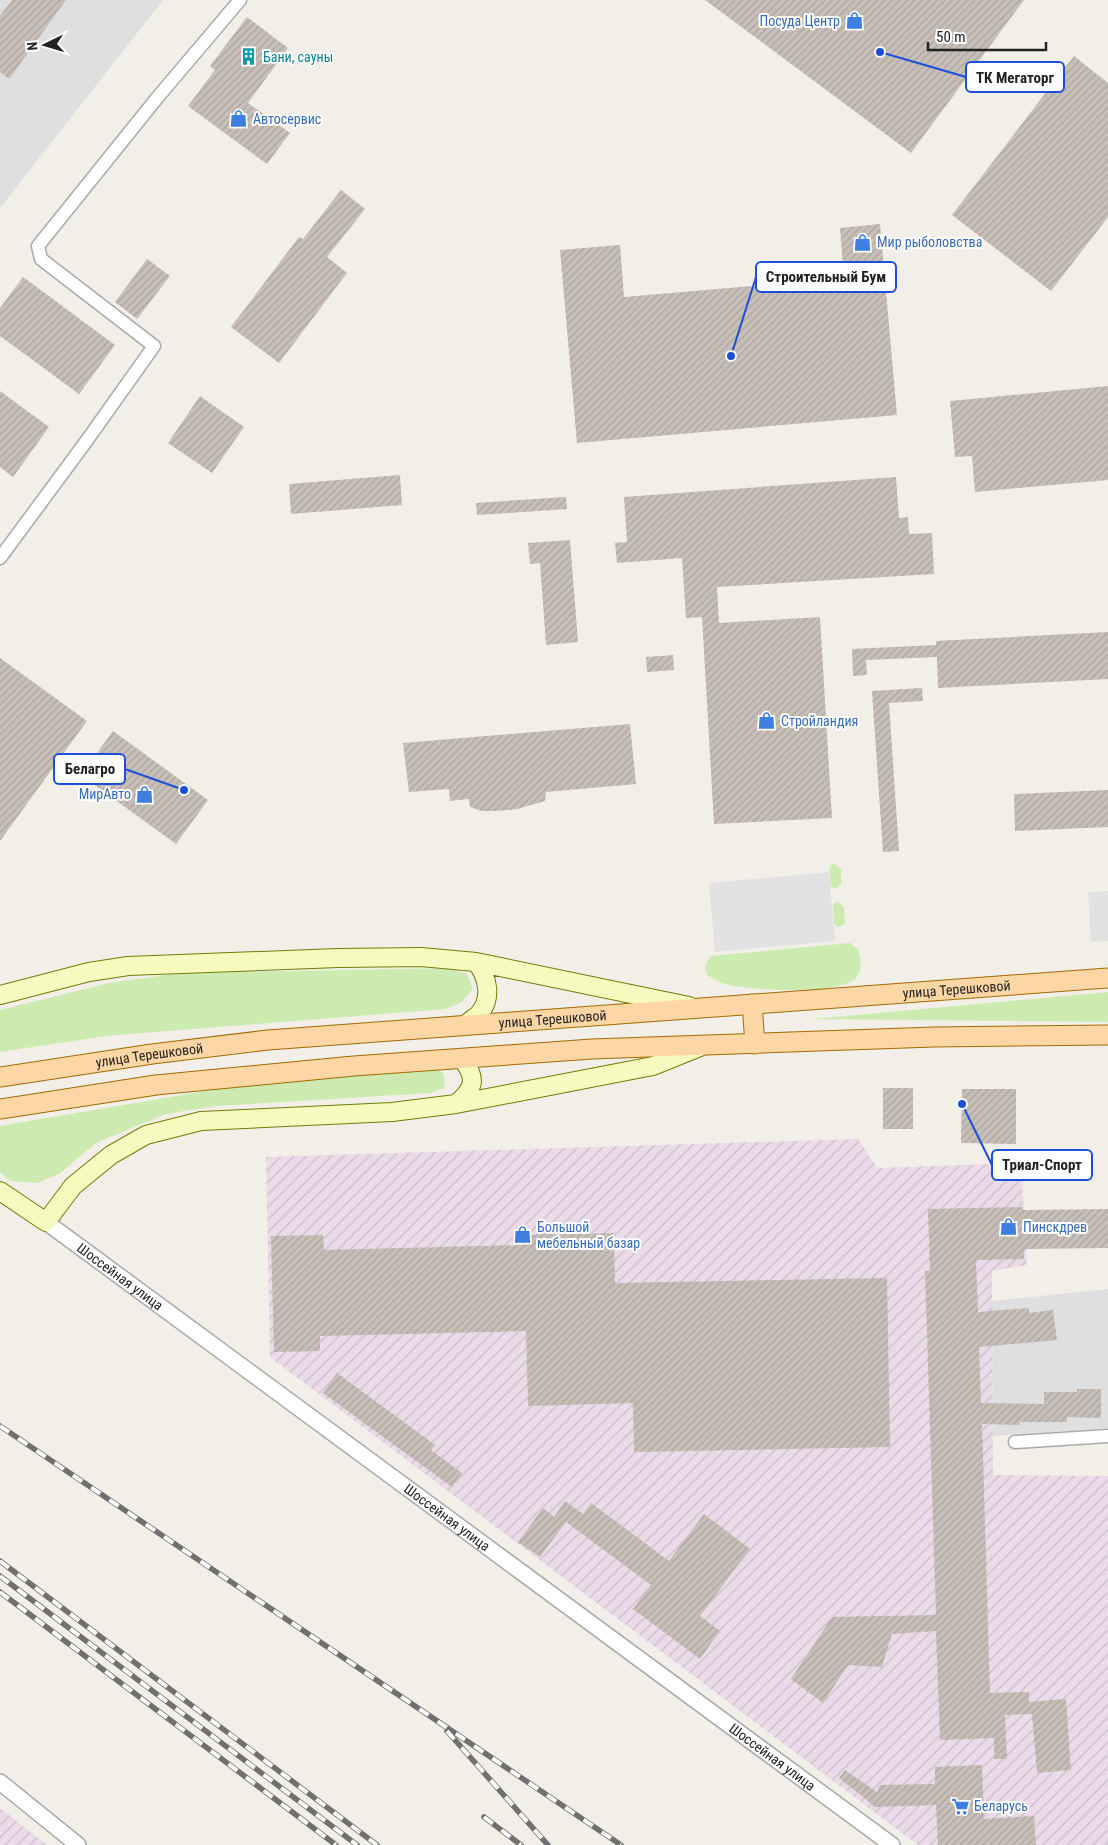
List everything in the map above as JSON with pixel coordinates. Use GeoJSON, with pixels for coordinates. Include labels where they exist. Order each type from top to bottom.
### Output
{"type":"FeatureCollection","features":[{"type":"Feature","properties":{"kind":"main road"},"geometry":{"type":"LineString","coordinates":[[0,995],[89,972],[128,966],[338,958],[421,957],[476,962],[699,1008]]}},
{"type":"Feature","properties":{"kind":"main road"},"geometry":{"type":"LineString","coordinates":[[465,1025],[478,1014],[485,1004],[488,992],[484,971],[476,962]]}},
{"type":"Feature","properties":{"kind":"main road","name":"улица Терешковой"},"geometry":{"type":"LineString","coordinates":[[0,1077],[152,1054],[268,1040],[1108,978]]}},
{"type":"Feature","properties":{"kind":"main road"},"geometry":{"type":"LineString","coordinates":[[752,1004],[755,1044]]}},
{"type":"Feature","properties":{"kind":"main road"},"geometry":{"type":"LineString","coordinates":[[2,1109],[156,1085],[345,1067],[462,1060],[592,1049],[934,1037],[1108,1035]]}},
{"type":"Feature","properties":{"kind":"main road"},"geometry":{"type":"LineString","coordinates":[[46,1222],[73,1186],[111,1155],[146,1134],[171,1127],[201,1121],[392,1112],[456,1104],[653,1066],[702,1046]]}},
{"type":"Feature","properties":{"kind":"main road"},"geometry":{"type":"LineString","coordinates":[[456,1104],[468,1094],[472,1084],[471,1074],[462,1060]]}},
{"type":"Feature","properties":{"kind":"main road","name":"Шоссейная улица"},"geometry":{"type":"LineString","coordinates":[[0,1191],[46,1222]]}},
{"type":"Feature","properties":{"kind":"street"},"geometry":{"type":"LineString","coordinates":[[0,558],[154,346],[41,259],[38,246],[240,0]]}},
{"type":"Feature","properties":{"kind":"street","name":"Шоссейная улица"},"geometry":{"type":"LineString","coordinates":[[46,1222],[892,1845]]}},
{"type":"Feature","properties":{"kind":"street"},"geometry":{"type":"LineString","coordinates":[[1014,1442],[1108,1436]]}},
{"type":"Feature","properties":{"kind":"street"},"geometry":{"type":"LineString","coordinates":[[0,1782],[78,1845]]}},
{"type":"Feature","properties":{"kind":"shaded area"},"geometry":{"type":"Polygon","coordinates":[[[0,0],[163,0],[0,208],[0,0]]]}},
{"type":"Feature","properties":{"kind":"shaded area"},"geometry":{"type":"Polygon","coordinates":[[[829,872],[835,941],[715,952],[709,883],[829,872]]]}},
{"type":"Feature","properties":{"kind":"shaded area"},"geometry":{"type":"Polygon","coordinates":[[[1108,891],[1108,941],[1091,942],[1088,892],[1108,891]]]}},
{"type":"Feature","properties":{"kind":"shaded area"},"geometry":{"type":"Polygon","coordinates":[[[858,1139],[877,1168],[1021,1163],[1027,1265],[992,1271],[993,1475],[1108,1476],[1108,1845],[918,1845],[270,1357],[266,1157],[858,1139]]]}},
{"type":"Feature","properties":{"kind":"shaded area"},"geometry":{"type":"Polygon","coordinates":[[[1108,1289],[1108,1428],[993,1436],[992,1301],[1108,1289]]]}},
{"type":"Feature","properties":{"kind":"shaded area"},"geometry":{"type":"Polygon","coordinates":[[[0,1808],[47,1845],[0,1845],[0,1808]]]}},
{"type":"Feature","properties":{"kind":"green space"},"geometry":{"type":"Polygon","coordinates":[[[835,864],[841,869],[841,885],[833,888],[831,886],[829,870],[831,865],[835,864]]]}},
{"type":"Feature","properties":{"kind":"green space"},"geometry":{"type":"Polygon","coordinates":[[[838,902],[844,907],[845,923],[837,927],[834,924],[833,908],[834,903],[838,902]]]}},
{"type":"Feature","properties":{"kind":"green space"},"geometry":{"type":"Polygon","coordinates":[[[850,943],[858,949],[861,962],[860,972],[850,982],[836,987],[774,990],[737,986],[723,983],[707,975],[705,965],[711,956],[850,943]]]}},
{"type":"Feature","properties":{"kind":"green space"},"geometry":{"type":"Polygon","coordinates":[[[448,968],[467,974],[473,989],[462,1002],[446,1009],[106,1036],[0,1052],[0,1010],[109,983],[181,973],[448,968]]]}},
{"type":"Feature","properties":{"kind":"green space"},"geometry":{"type":"Polygon","coordinates":[[[1108,992],[1108,1022],[812,1019],[1108,992]]]}},
{"type":"Feature","properties":{"kind":"green space"},"geometry":{"type":"Polygon","coordinates":[[[433,1069],[442,1072],[445,1079],[444,1088],[431,1093],[217,1106],[166,1114],[96,1143],[59,1174],[37,1183],[10,1181],[0,1172],[0,1126],[229,1087],[433,1069]]]}},
{"type":"Feature","properties":{"kind":"building"},"geometry":{"type":"Polygon","coordinates":[[[12,0],[66,0],[9,79],[0,72],[0,16],[12,0]]]}},
{"type":"Feature","properties":{"kind":"building"},"geometry":{"type":"Polygon","coordinates":[[[705,0],[1024,0],[911,153],[705,0]]]}},
{"type":"Feature","properties":{"kind":"building"},"geometry":{"type":"Polygon","coordinates":[[[247,17],[288,48],[248,103],[290,133],[267,164],[188,106],[215,70],[210,66],[247,17]]]}},
{"type":"Feature","properties":{"kind":"building"},"geometry":{"type":"Polygon","coordinates":[[[1074,56],[1108,83],[1108,217],[1051,291],[952,215],[1074,56]]]}},
{"type":"Feature","properties":{"kind":"building"},"geometry":{"type":"Polygon","coordinates":[[[341,190],[365,209],[327,257],[347,273],[279,363],[231,327],[299,237],[303,239],[341,190]]]}},
{"type":"Feature","properties":{"kind":"building"},"geometry":{"type":"Polygon","coordinates":[[[880,224],[897,415],[577,443],[560,250],[620,245],[624,297],[844,278],[840,228],[880,224]]]}},
{"type":"Feature","properties":{"kind":"building"},"geometry":{"type":"Polygon","coordinates":[[[147,259],[170,276],[137,319],[115,302],[147,259]]]}},
{"type":"Feature","properties":{"kind":"building"},"geometry":{"type":"Polygon","coordinates":[[[23,277],[115,345],[79,394],[0,336],[0,308],[23,277]]]}},
{"type":"Feature","properties":{"kind":"building"},"geometry":{"type":"Polygon","coordinates":[[[1108,386],[1108,480],[975,492],[972,456],[955,457],[950,401],[1108,386]]]}},
{"type":"Feature","properties":{"kind":"building"},"geometry":{"type":"Polygon","coordinates":[[[0,391],[49,427],[13,477],[0,467],[0,391]]]}},
{"type":"Feature","properties":{"kind":"building"},"geometry":{"type":"Polygon","coordinates":[[[200,396],[244,427],[212,473],[168,443],[200,396]]]}},
{"type":"Feature","properties":{"kind":"building"},"geometry":{"type":"Polygon","coordinates":[[[400,475],[402,505],[291,514],[289,484],[400,475]]]}},
{"type":"Feature","properties":{"kind":"building"},"geometry":{"type":"Polygon","coordinates":[[[896,477],[899,518],[908,517],[909,534],[932,533],[934,574],[717,587],[719,623],[820,617],[832,818],[714,824],[702,617],[686,618],[682,558],[617,563],[615,543],[627,542],[624,497],[896,477]]]}},
{"type":"Feature","properties":{"kind":"building"},"geometry":{"type":"Polygon","coordinates":[[[566,497],[567,509],[477,515],[476,503],[566,497]]]}},
{"type":"Feature","properties":{"kind":"building"},"geometry":{"type":"Polygon","coordinates":[[[570,540],[578,642],[546,645],[540,563],[530,564],[528,543],[570,540]]]}},
{"type":"Feature","properties":{"kind":"building"},"geometry":{"type":"Polygon","coordinates":[[[1108,632],[1108,679],[938,688],[937,657],[866,660],[867,675],[853,676],[852,649],[936,645],[936,641],[1108,632]]]}},
{"type":"Feature","properties":{"kind":"building"},"geometry":{"type":"Polygon","coordinates":[[[673,655],[674,670],[647,672],[646,657],[673,655]]]}},
{"type":"Feature","properties":{"kind":"building"},"geometry":{"type":"Polygon","coordinates":[[[0,658],[87,721],[0,841],[0,658]]]}},
{"type":"Feature","properties":{"kind":"building"},"geometry":{"type":"Polygon","coordinates":[[[922,688],[923,701],[889,703],[899,851],[883,852],[872,691],[922,688]]]}},
{"type":"Feature","properties":{"kind":"building"},"geometry":{"type":"Polygon","coordinates":[[[630,724],[636,784],[546,792],[545,801],[517,809],[497,811],[481,811],[470,807],[469,799],[450,801],[449,789],[409,792],[403,743],[630,724]]]}},
{"type":"Feature","properties":{"kind":"building"},"geometry":{"type":"Polygon","coordinates":[[[113,731],[208,800],[176,844],[81,775],[113,731]]]}},
{"type":"Feature","properties":{"kind":"building"},"geometry":{"type":"Polygon","coordinates":[[[1108,790],[1108,827],[1015,831],[1014,794],[1108,790]]]}},
{"type":"Feature","properties":{"kind":"building"},"geometry":{"type":"Polygon","coordinates":[[[883,1088],[913,1088],[913,1129],[883,1129],[883,1088]]]}},
{"type":"Feature","properties":{"kind":"building"},"geometry":{"type":"Polygon","coordinates":[[[962,1089],[1016,1089],[1016,1144],[961,1143],[962,1089]]]}},
{"type":"Feature","properties":{"kind":"building"},"geometry":{"type":"Polygon","coordinates":[[[1023,1207],[1023,1210],[1108,1209],[1108,1248],[1024,1249],[1024,1259],[976,1260],[978,1312],[1029,1308],[1029,1313],[1053,1310],[1057,1340],[979,1347],[981,1403],[1044,1404],[1044,1392],[1077,1392],[1077,1389],[1101,1389],[1101,1418],[1067,1417],[1067,1422],[1020,1422],[1020,1425],[982,1424],[990,1693],[1029,1692],[1029,1702],[1066,1699],[1071,1770],[1037,1773],[1032,1714],[1005,1715],[1007,1759],[994,1759],[994,1738],[940,1740],[936,1631],[892,1634],[882,1667],[848,1665],[823,1703],[791,1679],[832,1617],[936,1615],[925,1271],[930,1271],[928,1209],[1023,1207]]]}},
{"type":"Feature","properties":{"kind":"building"},"geometry":{"type":"Polygon","coordinates":[[[574,1224],[574,1234],[614,1233],[615,1283],[887,1278],[890,1447],[634,1452],[633,1403],[528,1406],[526,1331],[320,1336],[320,1351],[274,1352],[271,1236],[323,1235],[324,1250],[523,1245],[523,1235],[536,1235],[536,1225],[574,1224]]]}},
{"type":"Feature","properties":{"kind":"building"},"geometry":{"type":"Polygon","coordinates":[[[337,1373],[435,1445],[431,1450],[462,1473],[452,1487],[323,1393],[337,1373]]]}},
{"type":"Feature","properties":{"kind":"building"},"geometry":{"type":"Polygon","coordinates":[[[565,1501],[583,1514],[591,1503],[669,1561],[704,1514],[750,1549],[700,1616],[720,1631],[700,1659],[633,1609],[651,1585],[566,1522],[540,1557],[518,1542],[543,1508],[554,1517],[565,1501]]]}},
{"type":"Feature","properties":{"kind":"building"},"geometry":{"type":"Polygon","coordinates":[[[982,1765],[984,1819],[1034,1816],[1036,1845],[938,1845],[936,1805],[873,1807],[873,1805],[839,1778],[845,1770],[877,1792],[880,1785],[935,1784],[935,1767],[982,1765]]]}},
{"type":"Feature","properties":{"kind":"railway"},"geometry":{"type":"LineString","coordinates":[[0,1426],[621,1845]]}},
{"type":"Feature","properties":{"kind":"railway"},"geometry":{"type":"LineString","coordinates":[[0,1561],[377,1845]]}},
{"type":"Feature","properties":{"kind":"railway"},"geometry":{"type":"LineString","coordinates":[[0,1576],[357,1845]]}},
{"type":"Feature","properties":{"kind":"railway"},"geometry":{"type":"LineString","coordinates":[[0,1592],[336,1845]]}},
{"type":"Feature","properties":{"kind":"railway"},"geometry":{"type":"LineString","coordinates":[[447,1731],[548,1845]]}},
{"type":"Feature","properties":{"kind":"railway"},"geometry":{"type":"LineString","coordinates":[[484,1817],[521,1845]]}},
{"type":"Feature","properties":{"kind":"place","name":"Посуда Центр"},"geometry":{"type":"Point","coordinates":[854,21]}},
{"type":"Feature","properties":{"kind":"place","name":"ТК Мегаторг"},"geometry":{"type":"Point","coordinates":[880,52]}},
{"type":"Feature","properties":{"kind":"place","name":"Бани, сауны"},"geometry":{"type":"Point","coordinates":[249,57]}},
{"type":"Feature","properties":{"kind":"place","name":"Автосервис"},"geometry":{"type":"Point","coordinates":[239,119]}},
{"type":"Feature","properties":{"kind":"place","name":"Мир рыболовства"},"geometry":{"type":"Point","coordinates":[863,242]}},
{"type":"Feature","properties":{"kind":"place","name":"Строительный Бум"},"geometry":{"type":"Point","coordinates":[731,356]}},
{"type":"Feature","properties":{"kind":"place","name":"Стройландия"},"geometry":{"type":"Point","coordinates":[767,721]}},
{"type":"Feature","properties":{"kind":"place","name":"Белагро"},"geometry":{"type":"Point","coordinates":[184,790]}},
{"type":"Feature","properties":{"kind":"place","name":"МирАвто"},"geometry":{"type":"Point","coordinates":[145,794]}},
{"type":"Feature","properties":{"kind":"place","name":"Триал-Спорт"},"geometry":{"type":"Point","coordinates":[962,1104]}},
{"type":"Feature","properties":{"kind":"place","name":"Пинскдрев"},"geometry":{"type":"Point","coordinates":[1009,1227]}},
{"type":"Feature","properties":{"kind":"place","name":"Большой мебельный базар"},"geometry":{"type":"Point","coordinates":[523,1235]}},
{"type":"Feature","properties":{"kind":"place","name":"Беларусь"},"geometry":{"type":"Point","coordinates":[960,1806]}}]}
